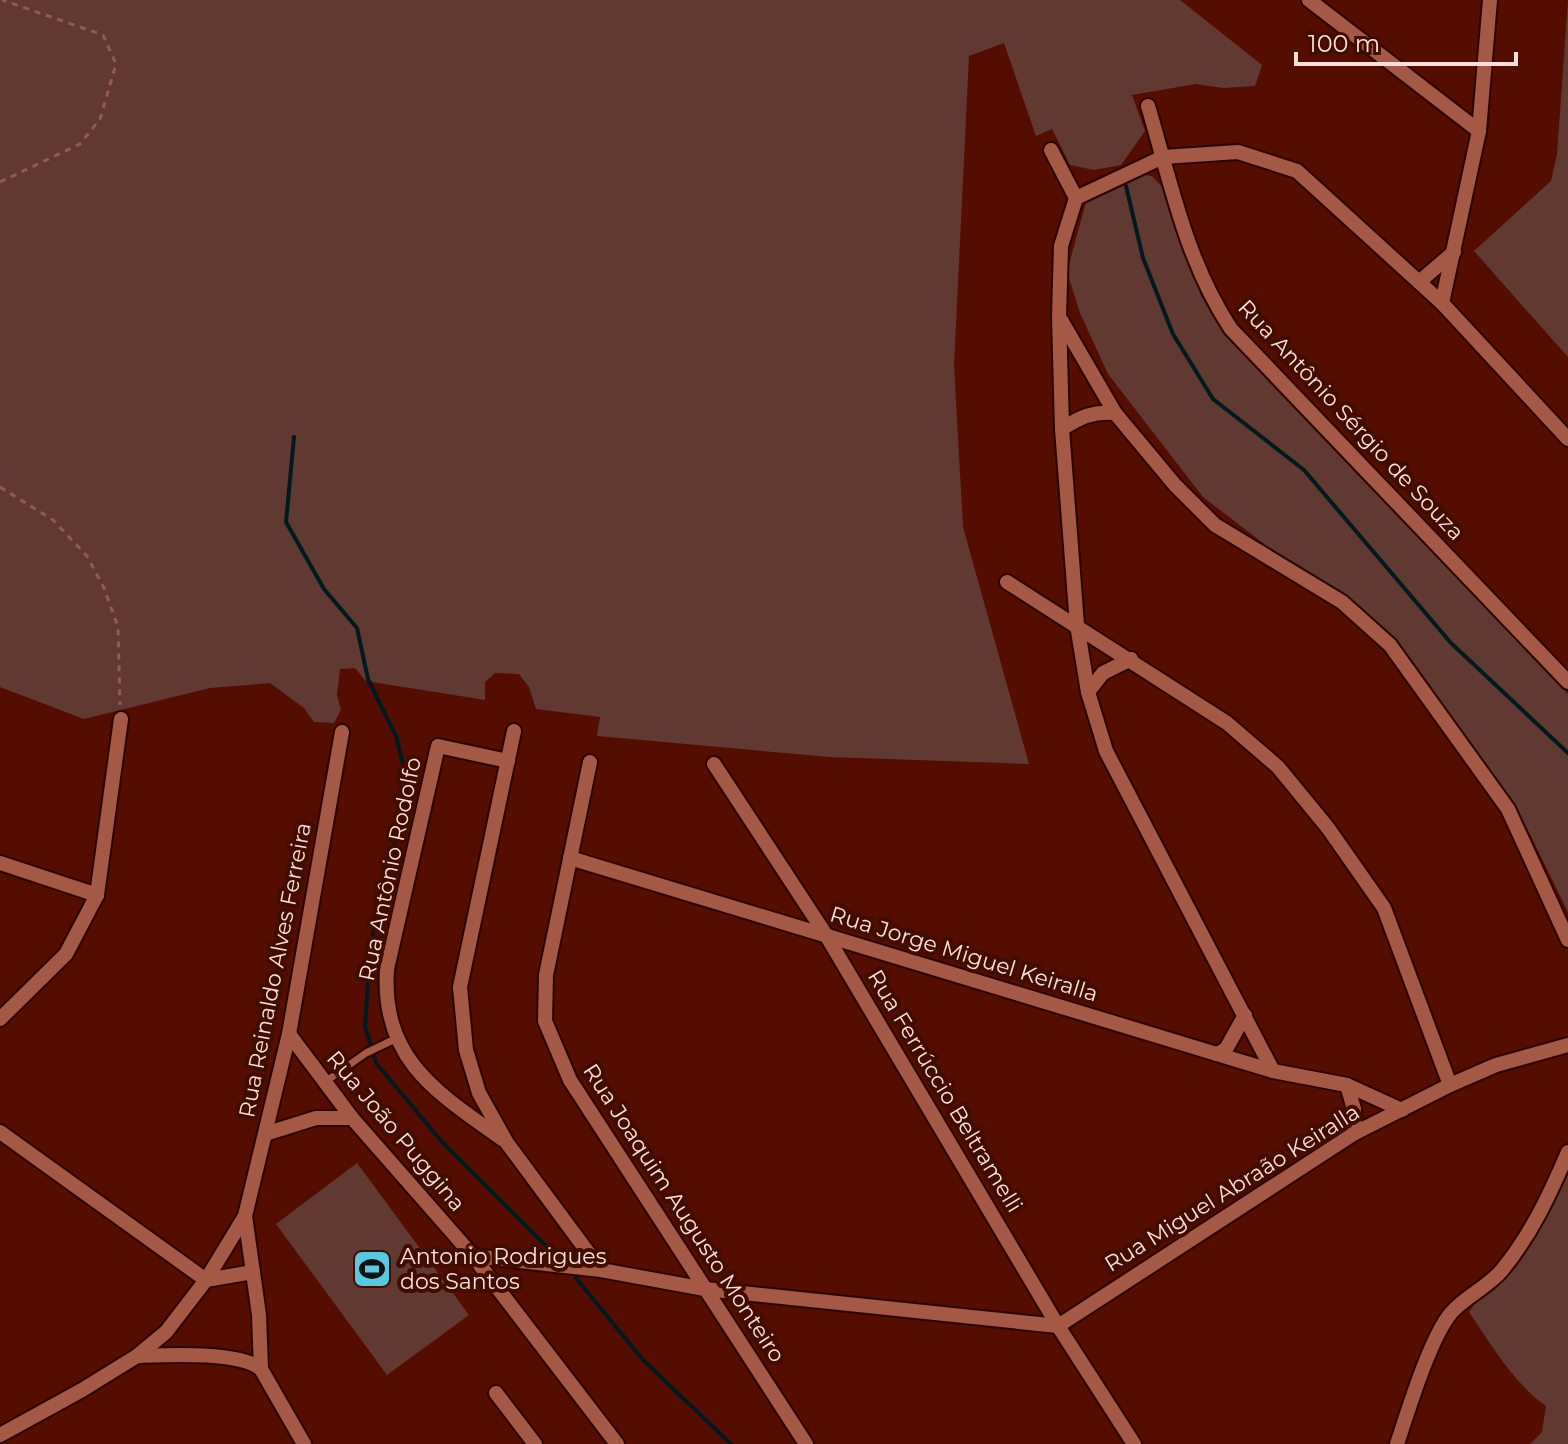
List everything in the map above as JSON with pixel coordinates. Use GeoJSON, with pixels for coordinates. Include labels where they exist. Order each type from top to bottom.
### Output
{"type":"FeatureCollection","features":[{"type":"Feature","properties":{"kind":"street"},"geometry":{"type":"LineString","coordinates":[[1309,0],[1479,131]]}},
{"type":"Feature","properties":{"kind":"street"},"geometry":{"type":"LineString","coordinates":[[1442,303],[1479,131],[1490,0]]}},
{"type":"Feature","properties":{"kind":"street","name":"Rua Antônio Sérgio de Souza"},"geometry":{"type":"LineString","coordinates":[[1148,106],[1188,246],[1206,293],[1231,329],[1568,682]]}},
{"type":"Feature","properties":{"kind":"street"},"geometry":{"type":"LineString","coordinates":[[1051,150],[1076,198],[1061,246],[1059,317],[1062,429],[1077,625],[1088,692],[1106,751],[1273,1071]]}},
{"type":"Feature","properties":{"kind":"street"},"geometry":{"type":"LineString","coordinates":[[1076,198],[1163,157],[1238,152],[1297,171],[1442,303],[1568,439]]}},
{"type":"Feature","properties":{"kind":"street"},"geometry":{"type":"LineString","coordinates":[[1419,282],[1454,251]]}},
{"type":"Feature","properties":{"kind":"street"},"geometry":{"type":"LineString","coordinates":[[1059,317],[1115,413],[1175,485],[1215,525],[1342,602],[1390,645],[1508,809],[1568,940]]}},
{"type":"Feature","properties":{"kind":"street"},"geometry":{"type":"LineString","coordinates":[[1062,429],[1098,411],[1115,413]]}},
{"type":"Feature","properties":{"kind":"street"},"geometry":{"type":"LineString","coordinates":[[1007,582],[1227,723],[1278,767],[1328,828],[1384,908],[1450,1085]]}},
{"type":"Feature","properties":{"kind":"street"},"geometry":{"type":"LineString","coordinates":[[1088,692],[1103,673],[1131,659]]}},
{"type":"Feature","properties":{"kind":"street"},"geometry":{"type":"LineString","coordinates":[[0,1019],[66,954],[97,895],[121,719]]}},
{"type":"Feature","properties":{"kind":"street"},"geometry":{"type":"LineString","coordinates":[[514,731],[460,987],[466,1050],[479,1093],[507,1143],[601,1270]]}},
{"type":"Feature","properties":{"kind":"street","name":"Rua Reinaldo Alves Ferreira"},"geometry":{"type":"LineString","coordinates":[[0,1435],[137,1356],[166,1332],[206,1280],[245,1216],[289,1034],[342,732]]}},
{"type":"Feature","properties":{"kind":"street","name":"Rua Antônio Rodolfo"},"geometry":{"type":"LineString","coordinates":[[507,1143],[443,1097],[408,1060],[395,1039],[385,999],[387,969],[438,746],[508,761]]}},
{"type":"Feature","properties":{"kind":"street","name":"Rua Joaquim Augusto Monteiro"},"geometry":{"type":"LineString","coordinates":[[590,762],[546,975],[545,1021],[570,1080],[806,1444]]}},
{"type":"Feature","properties":{"kind":"street","name":"Rua Ferrúccio Beltramelli"},"geometry":{"type":"LineString","coordinates":[[714,764],[826,935],[1058,1326],[1134,1444]]}},
{"type":"Feature","properties":{"kind":"street","name":"Rua Jorge Miguel Keiralla"},"geometry":{"type":"LineString","coordinates":[[570,858],[1273,1071],[1347,1085],[1402,1110]]}},
{"type":"Feature","properties":{"kind":"street"},"geometry":{"type":"LineString","coordinates":[[0,863],[97,895]]}},
{"type":"Feature","properties":{"kind":"street"},"geometry":{"type":"LineString","coordinates":[[1217,1054],[1226,1049],[1245,1015]]}},
{"type":"Feature","properties":{"kind":"street","name":"Rua João Puggina"},"geometry":{"type":"LineString","coordinates":[[289,1034],[352,1118],[473,1256],[617,1444]]}},
{"type":"Feature","properties":{"kind":"street","name":"Rua Miguel Abraão Keiralla"},"geometry":{"type":"LineString","coordinates":[[1058,1326],[1355,1133],[1496,1065],[1568,1045]]}},
{"type":"Feature","properties":{"kind":"street"},"geometry":{"type":"LineString","coordinates":[[1347,1085],[1355,1133]]}},
{"type":"Feature","properties":{"kind":"street"},"geometry":{"type":"LineString","coordinates":[[265,1134],[307,1120],[352,1118]]}},
{"type":"Feature","properties":{"kind":"street"},"geometry":{"type":"LineString","coordinates":[[0,1132],[206,1280],[253,1272]]}},
{"type":"Feature","properties":{"kind":"street"},"geometry":{"type":"LineString","coordinates":[[1397,1444],[1436,1340],[1451,1312],[1475,1296],[1502,1270],[1544,1208],[1568,1152]]}},
{"type":"Feature","properties":{"kind":"street"},"geometry":{"type":"LineString","coordinates":[[245,1216],[259,1315],[261,1369]]}},
{"type":"Feature","properties":{"kind":"street"},"geometry":{"type":"LineString","coordinates":[[473,1256],[601,1270],[705,1289],[1058,1326]]}},
{"type":"Feature","properties":{"kind":"street"},"geometry":{"type":"LineString","coordinates":[[166,1332],[181,1354]]}},
{"type":"Feature","properties":{"kind":"street"},"geometry":{"type":"LineString","coordinates":[[137,1356],[181,1354],[252,1361],[261,1369],[304,1444]]}},
{"type":"Feature","properties":{"kind":"street"},"geometry":{"type":"LineString","coordinates":[[496,1393],[535,1444]]}},
{"type":"Feature","properties":{"kind":"lane"},"geometry":{"type":"LineString","coordinates":[[325,1082],[366,1053],[395,1039]]}},
{"type":"Feature","properties":{"kind":"path"},"geometry":{"type":"LineString","coordinates":[[0,182],[80,144],[100,119],[116,64],[103,35],[2,0]]}},
{"type":"Feature","properties":{"kind":"path"},"geometry":{"type":"LineString","coordinates":[[0,487],[53,520],[87,556],[104,588],[118,627],[121,719]]}},
{"type":"Feature","properties":{"kind":"shaded area"},"geometry":{"type":"Polygon","coordinates":[[[0,0],[1180,0],[1262,65],[1255,86],[1223,88],[1196,84],[1132,95],[1145,131],[1121,165],[1094,170],[1070,165],[1052,129],[1036,136],[1004,43],[969,56],[954,365],[963,527],[1029,764],[829,757],[597,736],[600,717],[536,709],[529,687],[519,674],[495,673],[485,682],[485,700],[366,681],[355,668],[340,669],[337,695],[341,710],[334,723],[314,722],[304,708],[270,683],[210,688],[84,719],[0,687],[0,0]]]}},
{"type":"Feature","properties":{"kind":"shaded area"},"geometry":{"type":"Polygon","coordinates":[[[1568,0],[1568,357],[1474,251],[1551,181],[1557,154],[1568,0]]]}},
{"type":"Feature","properties":{"kind":"shaded area"},"geometry":{"type":"Polygon","coordinates":[[[1135,174],[1152,176],[1164,189],[1201,296],[1223,330],[1268,381],[1568,694],[1568,912],[1516,806],[1412,665],[1348,597],[1289,563],[1203,497],[1108,374],[1080,313],[1067,272],[1086,202],[1135,174]]]}},
{"type":"Feature","properties":{"kind":"shaded area","name":"Antonio Rodrigues dos Santos"},"geometry":{"type":"Polygon","coordinates":[[[357,1163],[469,1315],[387,1375],[276,1224],[357,1163]]]}},
{"type":"Feature","properties":{"kind":"shaded area"},"geometry":{"type":"Polygon","coordinates":[[[1568,1171],[1568,1444],[1530,1444],[1542,1432],[1546,1406],[1513,1375],[1469,1312],[1568,1171]]]}},
{"type":"Feature","properties":{"kind":"waterway"},"geometry":{"type":"LineString","coordinates":[[1126,186],[1143,258],[1173,334],[1213,399],[1304,470],[1451,643],[1568,753]]}},
{"type":"Feature","properties":{"kind":"waterway"},"geometry":{"type":"LineString","coordinates":[[294,437],[286,522],[324,589],[357,628],[368,679],[396,736],[406,776],[392,860],[375,917],[368,982],[365,1026],[376,1063],[443,1143],[554,1254]]}},
{"type":"Feature","properties":{"kind":"waterway"},"geometry":{"type":"LineString","coordinates":[[576,1278],[643,1360],[731,1444]]}},
{"type":"Feature","properties":{"kind":"place","name":"Antonio Rodrigues dos Santos"},"geometry":{"type":"Point","coordinates":[372,1269]}}]}
